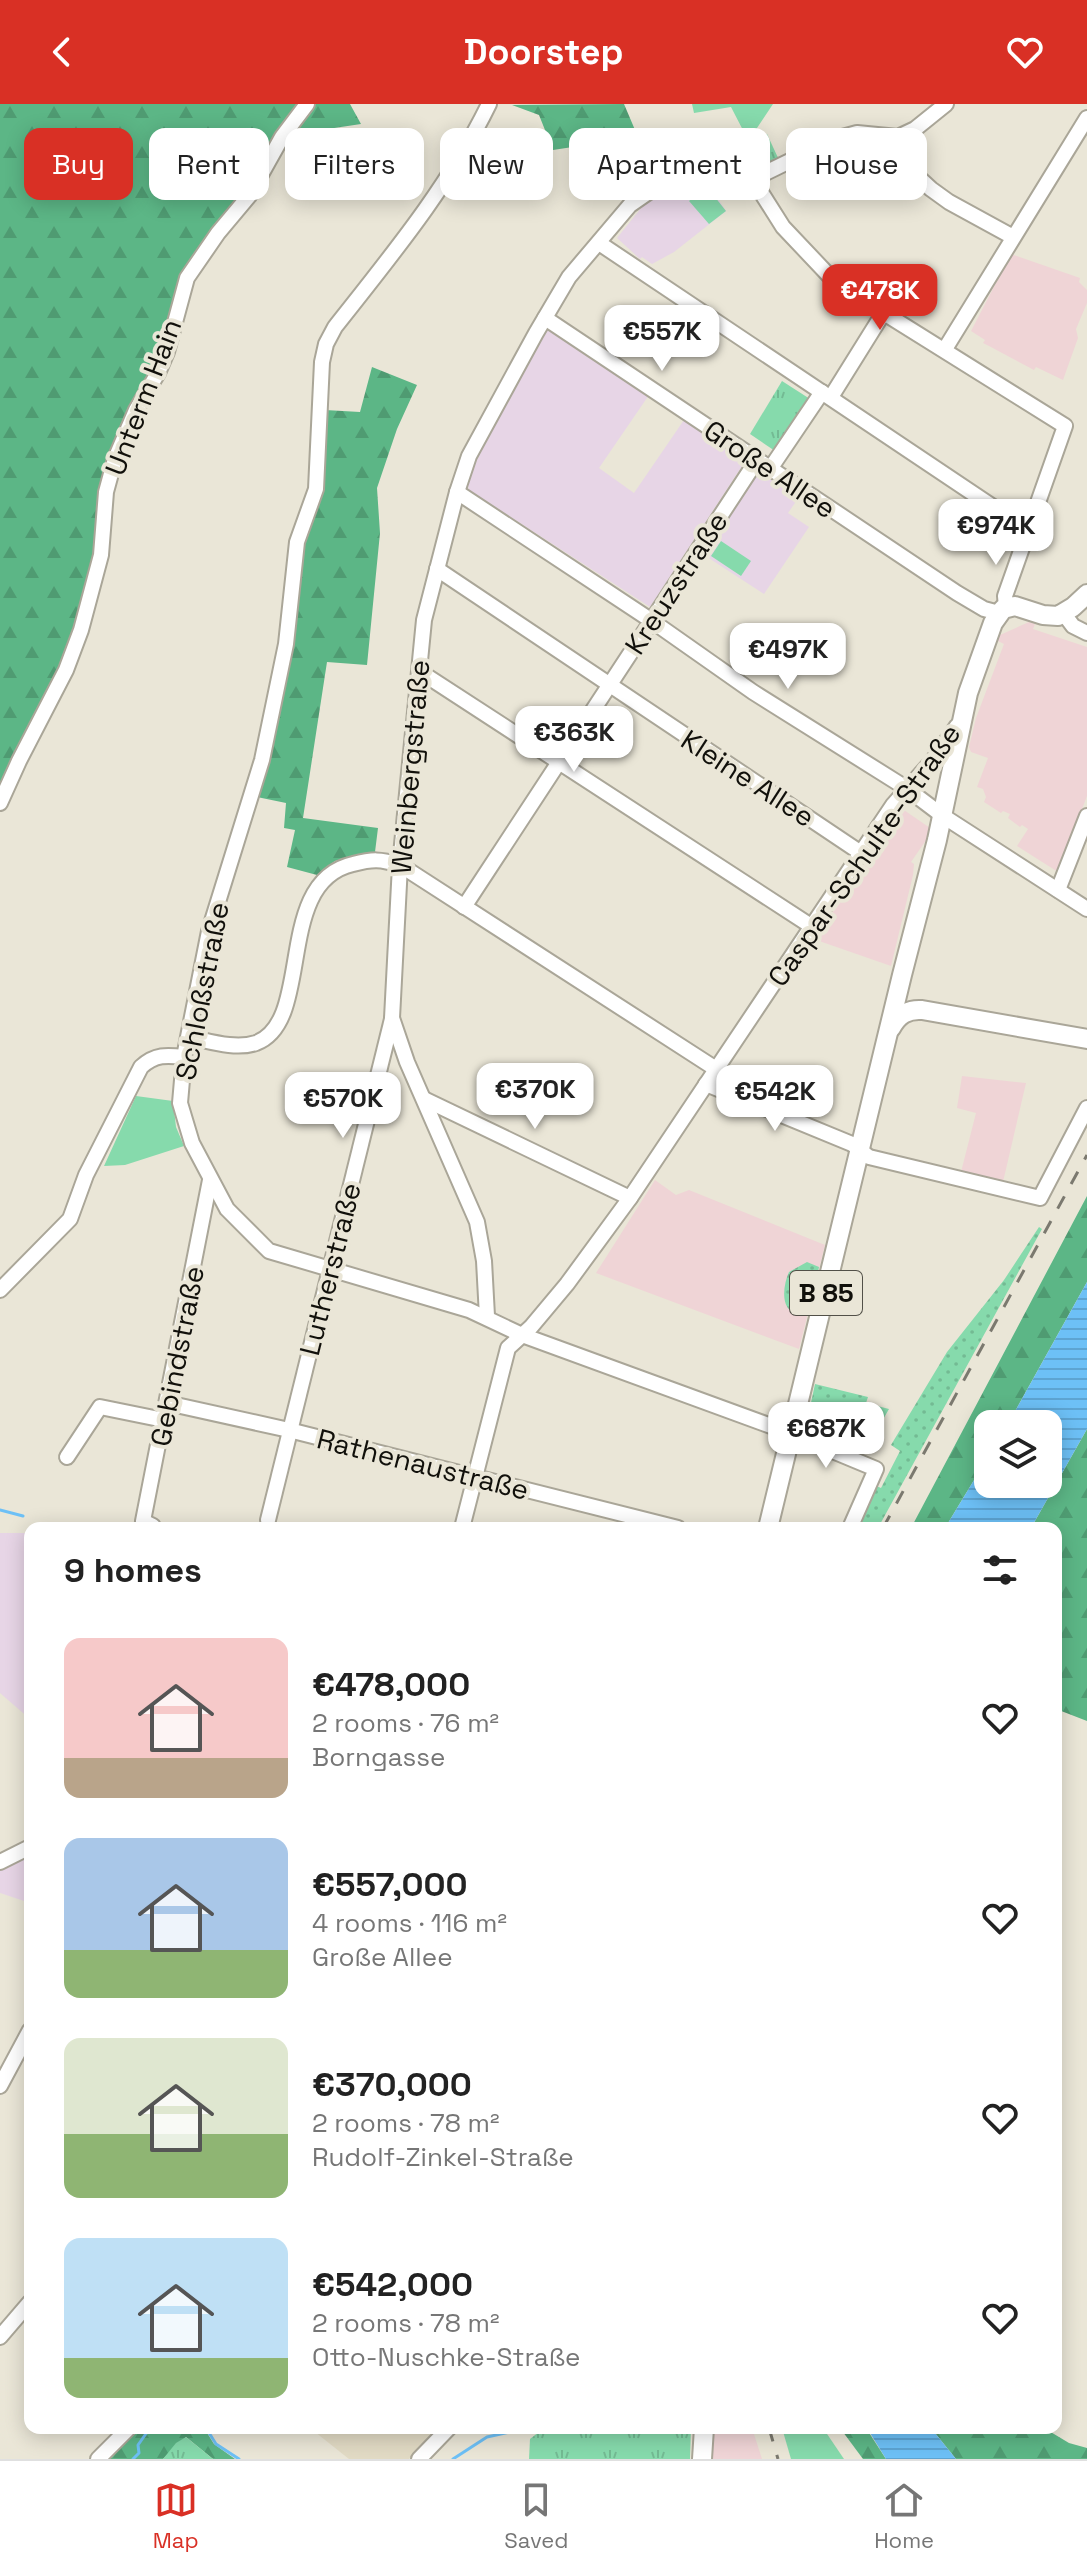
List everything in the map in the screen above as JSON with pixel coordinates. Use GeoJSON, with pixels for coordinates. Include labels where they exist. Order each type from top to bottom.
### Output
{"type":"FeatureCollection","features":[{"type":"Feature","properties":{"kind":"main road"},"geometry":{"type":"LineString","coordinates":[[1002,610],[1015,606],[1052,616],[1064,614],[1087,594]]}},
{"type":"Feature","properties":{"kind":"main road","name":"B 85"},"geometry":{"type":"LineString","coordinates":[[769,1522],[943,816],[960,740],[962,715],[993,623],[1002,610]]}},
{"type":"Feature","properties":{"kind":"main road"},"geometry":{"type":"LineString","coordinates":[[902,975],[902,995],[922,1010],[1087,1039]]}},
{"type":"Feature","properties":{"kind":"main road","name":"B 85"},"geometry":{"type":"LineString","coordinates":[[886,1042],[894,1023],[902,1015],[914,1009],[922,1010]]}},
{"type":"Feature","properties":{"kind":"main road"},"geometry":{"type":"LineString","coordinates":[[702,2459],[704,2434]]}},
{"type":"Feature","properties":{"kind":"street","name":"Unterm Hain"},"geometry":{"type":"LineString","coordinates":[[0,803],[66,670],[81,630],[101,555],[106,492],[115,459],[136,410],[167,352],[187,278],[218,233],[249,196],[282,137],[307,104]]}},
{"type":"Feature","properties":{"kind":"street","name":"Schloßstraße"},"geometry":{"type":"LineString","coordinates":[[489,104],[416,224],[335,327],[326,344],[322,362],[316,489],[297,542],[286,644],[262,760],[209,931],[184,1057],[180,1103],[192,1143],[227,1209],[269,1251],[487,1316],[522,1335],[876,1469],[853,1522]]}},
{"type":"Feature","properties":{"kind":"street"},"geometry":{"type":"LineString","coordinates":[[916,128],[946,104]]}},
{"type":"Feature","properties":{"kind":"street"},"geometry":{"type":"LineString","coordinates":[[945,349],[1087,118]]}},
{"type":"Feature","properties":{"kind":"street"},"geometry":{"type":"LineString","coordinates":[[927,184],[940,195],[1011,239]]}},
{"type":"Feature","properties":{"kind":"street","name":"Weinbergstraße"},"geometry":{"type":"LineString","coordinates":[[487,1316],[484,1261],[477,1222],[392,1018],[400,865],[424,620],[469,456],[569,277],[637,200]]}},
{"type":"Feature","properties":{"kind":"street"},"geometry":{"type":"LineString","coordinates":[[766,200],[783,227],[823,272],[1065,426],[1002,610]]}},
{"type":"Feature","properties":{"kind":"street"},"geometry":{"type":"LineString","coordinates":[[599,243],[1029,531]]}},
{"type":"Feature","properties":{"kind":"street","name":"Kreuzstraße"},"geometry":{"type":"LineString","coordinates":[[464,907],[652,621],[763,465],[827,394],[884,312]]}},
{"type":"Feature","properties":{"kind":"street","name":"Große Allee"},"geometry":{"type":"LineString","coordinates":[[545,318],[957,593],[984,609],[1002,610]]}},
{"type":"Feature","properties":{"kind":"street"},"geometry":{"type":"LineString","coordinates":[[457,492],[753,692],[906,788],[943,816],[1087,909]]}},
{"type":"Feature","properties":{"kind":"street","name":"Kleine Allee"},"geometry":{"type":"LineString","coordinates":[[437,569],[861,853]]}},
{"type":"Feature","properties":{"kind":"street"},"geometry":{"type":"LineString","coordinates":[[1064,614],[1073,626],[1087,633]]}},
{"type":"Feature","properties":{"kind":"street"},"geometry":{"type":"LineString","coordinates":[[419,671],[811,926]]}},
{"type":"Feature","properties":{"kind":"street","name":"Caspar-Schulte-Straße"},"geometry":{"type":"LineString","coordinates":[[463,1522],[503,1361],[513,1341],[522,1335],[567,1284],[630,1198],[861,853],[906,788],[950,740],[962,715]]}},
{"type":"Feature","properties":{"kind":"street"},"geometry":{"type":"LineString","coordinates":[[1058,890],[1087,816]]}},
{"type":"Feature","properties":{"kind":"street"},"geometry":{"type":"LineString","coordinates":[[189,1037],[242,1045],[265,1037],[281,1019],[299,934],[309,905],[323,881],[341,867],[374,859],[400,865],[716,1069]]}},
{"type":"Feature","properties":{"kind":"street","name":"Lutherstraße"},"geometry":{"type":"LineString","coordinates":[[268,1520],[392,1018]]}},
{"type":"Feature","properties":{"kind":"street"},"geometry":{"type":"LineString","coordinates":[[0,1290],[70,1219],[86,1175],[141,1067],[162,1055],[184,1057]]}},
{"type":"Feature","properties":{"kind":"street"},"geometry":{"type":"LineString","coordinates":[[706,1084],[852,1144],[869,1157],[1040,1198],[1087,1108]]}},
{"type":"Feature","properties":{"kind":"street"},"geometry":{"type":"LineString","coordinates":[[424,1099],[630,1198]]}},
{"type":"Feature","properties":{"kind":"street","name":"Gebindstraße"},"geometry":{"type":"LineString","coordinates":[[145,1522],[210,1180]]}},
{"type":"Feature","properties":{"kind":"street"},"geometry":{"type":"LineString","coordinates":[[204,1219],[227,1209]]}},
{"type":"Feature","properties":{"kind":"street"},"geometry":{"type":"LineString","coordinates":[[67,1457],[97,1403],[164,1420]]}},
{"type":"Feature","properties":{"kind":"street","name":"Rathenaustraße"},"geometry":{"type":"LineString","coordinates":[[167,1403],[289,1430],[654,1522]]}},
{"type":"Feature","properties":{"kind":"street"},"geometry":{"type":"LineString","coordinates":[[0,1862],[24,1850]]}},
{"type":"Feature","properties":{"kind":"street"},"geometry":{"type":"LineString","coordinates":[[0,2086],[24,2041]]}},
{"type":"Feature","properties":{"kind":"street"},"geometry":{"type":"LineString","coordinates":[[0,2337],[24,2309]]}},
{"type":"Feature","properties":{"kind":"street"},"geometry":{"type":"LineString","coordinates":[[98,2459],[123,2434]]}},
{"type":"Feature","properties":{"kind":"street"},"geometry":{"type":"LineString","coordinates":[[419,2459],[443,2434]]}},
{"type":"Feature","properties":{"kind":"shaded area"},"geometry":{"type":"Polygon","coordinates":[[[651,200],[719,200],[726,211],[674,252],[652,264],[642,257],[640,259],[617,238],[651,200]]]}},
{"type":"Feature","properties":{"kind":"shaded area"},"geometry":{"type":"Polygon","coordinates":[[[1011,254],[1080,278],[1079,282],[1087,290],[1087,303],[1076,329],[1078,338],[1063,380],[1036,367],[1034,370],[983,343],[985,340],[971,331],[1011,254]]]}},
{"type":"Feature","properties":{"kind":"shaded area"},"geometry":{"type":"Polygon","coordinates":[[[551,330],[649,395],[599,468],[634,493],[686,417],[746,460],[650,607],[469,490],[467,484],[477,455],[545,332],[551,330]]]}},
{"type":"Feature","properties":{"kind":"shaded area"},"geometry":{"type":"Polygon","coordinates":[[[759,471],[799,497],[788,513],[809,527],[764,594],[704,555],[759,471]]]}},
{"type":"Feature","properties":{"kind":"shaded area"},"geometry":{"type":"Polygon","coordinates":[[[1029,622],[1035,624],[1033,629],[1087,647],[1087,796],[1058,872],[1017,846],[1028,829],[1008,818],[1010,814],[1001,813],[984,802],[983,789],[977,787],[988,758],[971,752],[969,747],[976,718],[1004,644],[998,641],[1000,635],[1029,622]]]}},
{"type":"Feature","properties":{"kind":"shaded area"},"geometry":{"type":"Polygon","coordinates":[[[898,806],[933,830],[911,862],[914,864],[913,875],[891,966],[812,936],[898,806]]]}},
{"type":"Feature","properties":{"kind":"shaded area"},"geometry":{"type":"Polygon","coordinates":[[[962,1076],[1026,1083],[1003,1182],[961,1172],[976,1113],[957,1108],[962,1076]]]}},
{"type":"Feature","properties":{"kind":"shaded area"},"geometry":{"type":"Polygon","coordinates":[[[655,1180],[676,1195],[689,1190],[825,1245],[799,1349],[596,1273],[655,1180]]]}},
{"type":"Feature","properties":{"kind":"shaded area"},"geometry":{"type":"Polygon","coordinates":[[[0,1533],[24,1533],[24,1714],[0,1693],[0,1533]]]}},
{"type":"Feature","properties":{"kind":"shaded area"},"geometry":{"type":"Polygon","coordinates":[[[24,1858],[24,1901],[0,1893],[0,1869],[24,1858]]]}},
{"type":"Feature","properties":{"kind":"shaded area"},"geometry":{"type":"Polygon","coordinates":[[[318,2434],[432,2434],[409,2459],[349,2459],[318,2434]]]}},
{"type":"Feature","properties":{"kind":"shaded area"},"geometry":{"type":"Polygon","coordinates":[[[714,2434],[754,2434],[762,2459],[712,2459],[714,2434]]]}},
{"type":"Feature","properties":{"kind":"green space"},"geometry":{"type":"Polygon","coordinates":[[[0,104],[350,104],[361,124],[334,128],[285,128],[285,135],[281,136],[269,157],[269,128],[149,128],[149,200],[243,200],[215,231],[123,431],[95,561],[66,663],[0,794],[0,104]]]}},
{"type":"Feature","properties":{"kind":"green space"},"geometry":{"type":"Polygon","coordinates":[[[624,104],[634,128],[569,128],[569,148],[553,150],[553,128],[544,128],[539,115],[512,105],[624,104]]]}},
{"type":"Feature","properties":{"kind":"green space"},"geometry":{"type":"Polygon","coordinates":[[[692,104],[773,104],[757,128],[742,128],[731,107],[694,113],[692,104]]]}},
{"type":"Feature","properties":{"kind":"green space"},"geometry":{"type":"Polygon","coordinates":[[[770,140],[779,160],[770,164],[770,140]]]}},
{"type":"Feature","properties":{"kind":"green space"},"geometry":{"type":"Polygon","coordinates":[[[717,200],[726,211],[709,224],[689,201],[717,200]]]}},
{"type":"Feature","properties":{"kind":"green space"},"geometry":{"type":"Polygon","coordinates":[[[372,367],[417,385],[397,429],[377,488],[380,533],[367,665],[327,662],[303,818],[378,828],[375,852],[335,861],[317,875],[287,867],[295,830],[284,828],[286,803],[257,797],[325,410],[360,412],[372,367]]]}},
{"type":"Feature","properties":{"kind":"green space"},"geometry":{"type":"Polygon","coordinates":[[[782,381],[810,399],[775,451],[750,434],[782,381]]]}},
{"type":"Feature","properties":{"kind":"green space"},"geometry":{"type":"Polygon","coordinates":[[[721,541],[751,561],[741,576],[711,556],[721,541]]]}},
{"type":"Feature","properties":{"kind":"green space"},"geometry":{"type":"Polygon","coordinates":[[[136,1096],[173,1101],[176,1127],[184,1146],[125,1165],[104,1166],[136,1096]]]}},
{"type":"Feature","properties":{"kind":"green space"},"geometry":{"type":"Polygon","coordinates":[[[1087,1196],[1087,1282],[1016,1410],[974,1410],[974,1480],[949,1522],[914,1522],[1087,1196]]]}},
{"type":"Feature","properties":{"kind":"green space"},"geometry":{"type":"Polygon","coordinates":[[[1039,1227],[1042,1229],[881,1522],[856,1522],[872,1484],[881,1488],[900,1451],[891,1445],[947,1352],[1004,1280],[1039,1227]]]}},
{"type":"Feature","properties":{"kind":"green space"},"geometry":{"type":"Polygon","coordinates":[[[807,1262],[819,1267],[809,1313],[799,1314],[788,1308],[785,1287],[789,1272],[807,1262]]]}},
{"type":"Feature","properties":{"kind":"green space"},"geometry":{"type":"Polygon","coordinates":[[[815,1384],[868,1397],[866,1403],[889,1409],[863,1454],[809,1437],[805,1431],[815,1384]]]}},
{"type":"Feature","properties":{"kind":"green space"},"geometry":{"type":"Polygon","coordinates":[[[1087,1429],[1087,1721],[1062,1711],[1062,1522],[1034,1522],[1048,1498],[1062,1498],[1062,1473],[1087,1429]]]}},
{"type":"Feature","properties":{"kind":"green space"},"geometry":{"type":"Polygon","coordinates":[[[132,2434],[208,2434],[214,2444],[235,2459],[213,2459],[186,2437],[163,2459],[107,2459],[132,2434]]]}},
{"type":"Feature","properties":{"kind":"green space"},"geometry":{"type":"Polygon","coordinates":[[[536,2434],[691,2434],[690,2459],[529,2459],[530,2439],[536,2434]]]}},
{"type":"Feature","properties":{"kind":"green space"},"geometry":{"type":"Polygon","coordinates":[[[784,2434],[827,2434],[844,2459],[791,2459],[784,2434]]]}},
{"type":"Feature","properties":{"kind":"green space"},"geometry":{"type":"Polygon","coordinates":[[[844,2434],[870,2434],[886,2459],[863,2459],[844,2434]]]}},
{"type":"Feature","properties":{"kind":"green space"},"geometry":{"type":"Polygon","coordinates":[[[936,2434],[1054,2434],[1069,2443],[1087,2448],[1087,2459],[956,2459],[936,2434]]]}},
{"type":"Feature","properties":{"kind":"green space"},"geometry":{"type":"Polygon","coordinates":[[[186,2437],[213,2459],[163,2459],[176,2443],[186,2437]]]}},
{"type":"Feature","properties":{"kind":"water"},"geometry":{"type":"Polygon","coordinates":[[[1087,1282],[1087,1429],[1062,1473],[1062,1410],[1016,1410],[1087,1282]]]}},
{"type":"Feature","properties":{"kind":"water"},"geometry":{"type":"Polygon","coordinates":[[[974,1480],[974,1498],[1048,1498],[1034,1522],[949,1522],[974,1480]]]}},
{"type":"Feature","properties":{"kind":"water"},"geometry":{"type":"Polygon","coordinates":[[[871,2434],[936,2434],[956,2459],[886,2459],[871,2434]]]}},
{"type":"Feature","properties":{"kind":"waterway"},"geometry":{"type":"LineString","coordinates":[[0,1510],[23,1516]]}},
{"type":"Feature","properties":{"kind":"waterway"},"geometry":{"type":"LineString","coordinates":[[133,2459],[139,2453],[138,2445],[146,2434]]}},
{"type":"Feature","properties":{"kind":"waterway"},"geometry":{"type":"LineString","coordinates":[[210,2434],[216,2444],[239,2459]]}},
{"type":"Feature","properties":{"kind":"waterway"},"geometry":{"type":"LineString","coordinates":[[453,2459],[487,2437],[501,2434]]}},
{"type":"Feature","properties":{"kind":"railway"},"geometry":{"type":"LineString","coordinates":[[886,1522],[1087,1155]]}},
{"type":"Feature","properties":{"kind":"railway"},"geometry":{"type":"LineString","coordinates":[[771,2434],[778,2459]]}}]}
